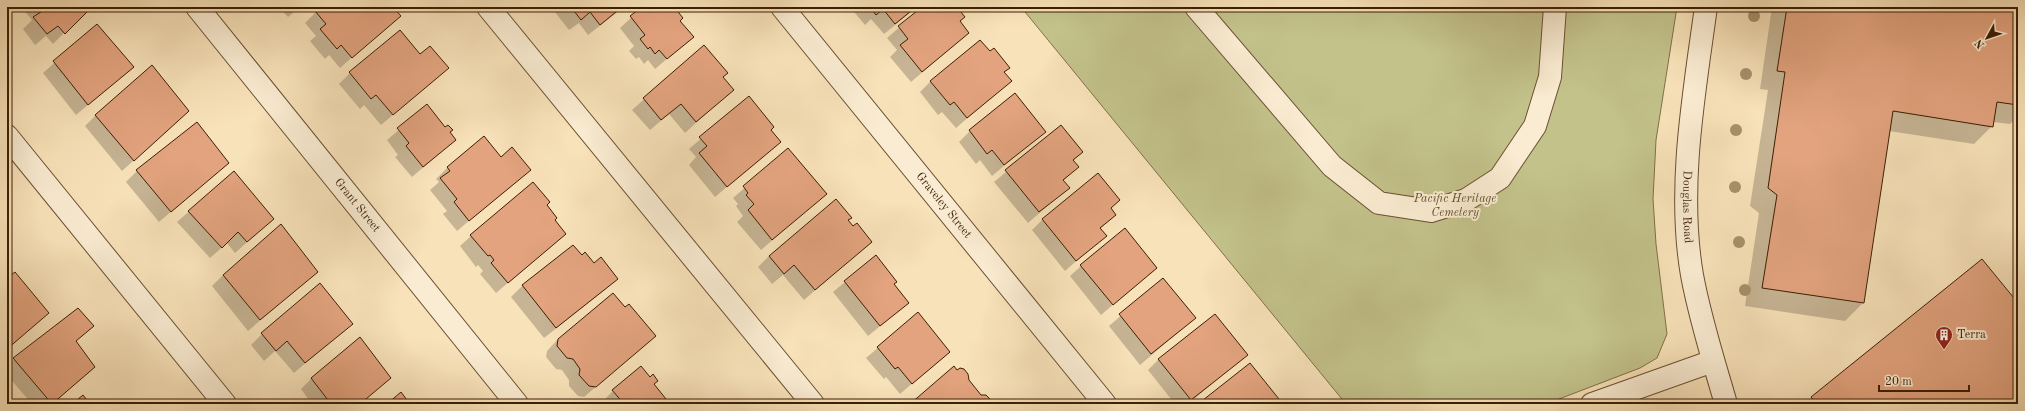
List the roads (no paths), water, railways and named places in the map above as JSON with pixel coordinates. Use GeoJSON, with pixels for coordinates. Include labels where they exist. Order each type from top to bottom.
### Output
{"type":"FeatureCollection","features":[{"type":"Feature","properties":{"kind":"street","name":"Grant Street"},"geometry":{"type":"LineString","coordinates":[[196,7],[517,404]]}},
{"type":"Feature","properties":{"kind":"street"},"geometry":{"type":"LineString","coordinates":[[488,7],[813,404]]}},
{"type":"Feature","properties":{"kind":"street","name":"Graveley Street"},"geometry":{"type":"LineString","coordinates":[[782,7],[1105,404]]}},
{"type":"Feature","properties":{"kind":"street"},"geometry":{"type":"LineString","coordinates":[[1196,7],[1332,166],[1379,202],[1431,211],[1466,200],[1500,178],[1536,126],[1550,77],[1555,7]]}},
{"type":"Feature","properties":{"kind":"street","name":"Douglas Road"},"geometry":{"type":"LineString","coordinates":[[1706,7],[1688,140],[1686,207],[1692,275],[1713,361],[1726,404]]}},
{"type":"Feature","properties":{"kind":"street"},"geometry":{"type":"LineString","coordinates":[[7,136],[225,404]]}},
{"type":"Feature","properties":{"kind":"street"},"geometry":{"type":"LineString","coordinates":[[1592,404],[1713,361]]}},
{"type":"Feature","properties":{"kind":"place","name":"Terra"},"geometry":{"type":"Point","coordinates":[1944,350]}},
{"type":"Feature","properties":{"kind":"park label","name":"Pacific Heritage Cemetery"},"geometry":{"type":"Point","coordinates":[1455,206]}}]}
